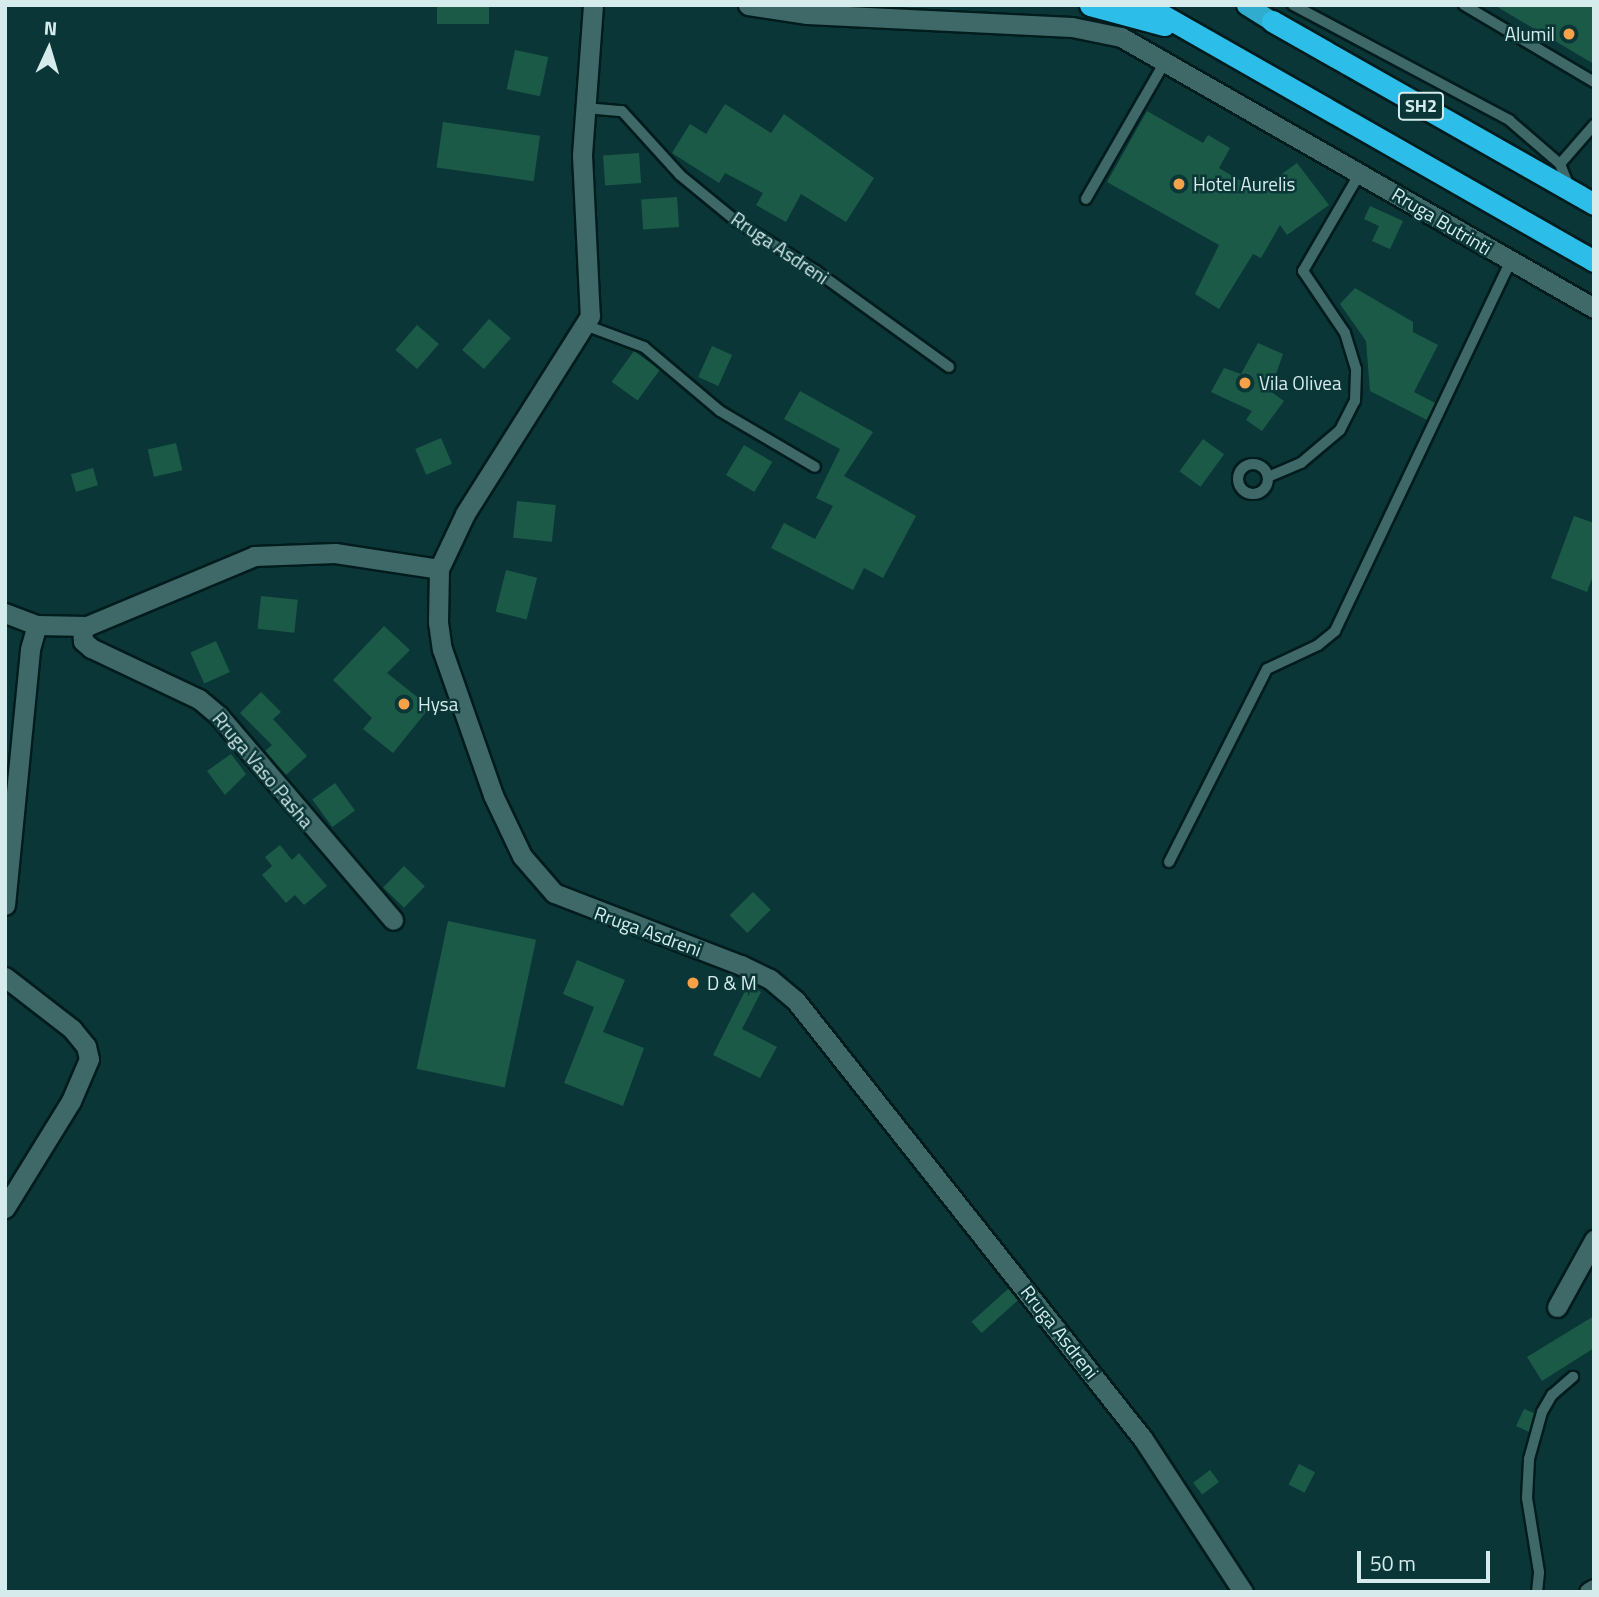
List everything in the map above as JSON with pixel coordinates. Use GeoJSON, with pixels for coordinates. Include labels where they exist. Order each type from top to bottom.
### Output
{"type":"FeatureCollection","features":[{"type":"Feature","properties":{"kind":"highway"},"geometry":{"type":"LineString","coordinates":[[1090,5],[1190,32]]}},
{"type":"Feature","properties":{"kind":"highway","name":"SH2"},"geometry":{"type":"LineString","coordinates":[[1145,5],[1594,261]]}},
{"type":"Feature","properties":{"kind":"highway","name":"SH2"},"geometry":{"type":"LineString","coordinates":[[1246,5],[1594,204]]}},
{"type":"Feature","properties":{"kind":"street","name":"Rruga Asdreni"},"geometry":{"type":"LineString","coordinates":[[593,5],[584,108],[583,169],[592,299],[585,325],[465,514],[439,569],[438,622],[453,683],[493,795],[522,856],[539,879],[554,893],[584,908],[741,965],[770,979],[796,1001],[1143,1439],[1243,1592]]}},
{"type":"Feature","properties":{"kind":"street","name":"Rruga Butrinti"},"geometry":{"type":"LineString","coordinates":[[748,5],[807,14],[1072,27],[1121,37],[1166,59],[1594,308]]}},
{"type":"Feature","properties":{"kind":"street"},"geometry":{"type":"LineString","coordinates":[[1121,37],[1124,14]]}},
{"type":"Feature","properties":{"kind":"street"},"geometry":{"type":"LineString","coordinates":[[5,613],[37,625],[82,627],[254,556],[335,553],[439,569]]}},
{"type":"Feature","properties":{"kind":"street"},"geometry":{"type":"LineString","coordinates":[[5,905],[30,649],[37,625]]}},
{"type":"Feature","properties":{"kind":"street","name":"Rruga Vaso Pasha"},"geometry":{"type":"LineString","coordinates":[[82,627],[83,641],[91,648],[199,699],[219,716],[393,920]]}},
{"type":"Feature","properties":{"kind":"street"},"geometry":{"type":"LineString","coordinates":[[5,977],[72,1029],[86,1046],[89,1059],[71,1101],[5,1208]]}},
{"type":"Feature","properties":{"kind":"street"},"geometry":{"type":"LineString","coordinates":[[1557,1307],[1594,1240]]}},
{"type":"Feature","properties":{"kind":"street"},"geometry":{"type":"LineString","coordinates":[[1589,1592],[1594,1589]]}},
{"type":"Feature","properties":{"kind":"lane"},"geometry":{"type":"LineString","coordinates":[[1293,5],[1509,120],[1560,164],[1571,191],[1594,195]]}},
{"type":"Feature","properties":{"kind":"lane"},"geometry":{"type":"LineString","coordinates":[[1464,5],[1594,82]]}},
{"type":"Feature","properties":{"kind":"lane"},"geometry":{"type":"LineString","coordinates":[[1086,199],[1166,59]]}},
{"type":"Feature","properties":{"kind":"lane","name":"Rruga Asdreni"},"geometry":{"type":"LineString","coordinates":[[584,108],[621,111],[680,175],[736,221],[816,271],[949,367]]}},
{"type":"Feature","properties":{"kind":"lane"},"geometry":{"type":"LineString","coordinates":[[1560,164],[1594,125]]}},
{"type":"Feature","properties":{"kind":"lane"},"geometry":{"type":"LineString","coordinates":[[1268,477],[1301,463],[1340,430],[1355,401],[1356,369],[1345,333],[1303,271],[1360,172]]}},
{"type":"Feature","properties":{"kind":"lane"},"geometry":{"type":"LineString","coordinates":[[1169,862],[1267,669],[1318,645],[1335,631],[1511,261]]}},
{"type":"Feature","properties":{"kind":"lane"},"geometry":{"type":"LineString","coordinates":[[585,325],[644,347],[720,411],[815,467]]}},
{"type":"Feature","properties":{"kind":"lane"},"geometry":{"type":"LineString","coordinates":[[1537,1592],[1539,1572],[1527,1498],[1529,1459],[1542,1412],[1552,1395],[1573,1377]]}},
{"type":"Feature","properties":{"kind":"building"},"geometry":{"type":"Polygon","coordinates":[[[437,5],[489,5],[489,24],[437,24],[437,5]]]}},
{"type":"Feature","properties":{"kind":"building","name":"Alumil"},"geometry":{"type":"Polygon","coordinates":[[[1494,5],[1594,5],[1594,64],[1494,5]]]}},
{"type":"Feature","properties":{"kind":"building"},"geometry":{"type":"Polygon","coordinates":[[[515,50],[548,57],[540,96],[507,89],[515,50]]]}},
{"type":"Feature","properties":{"kind":"building"},"geometry":{"type":"Polygon","coordinates":[[[725,104],[771,133],[784,114],[874,178],[846,222],[801,194],[786,222],[756,205],[763,193],[725,173],[719,183],[672,153],[690,124],[706,134],[725,104]]]}},
{"type":"Feature","properties":{"kind":"building","name":"Hotel Aurelis"},"geometry":{"type":"Polygon","coordinates":[[[1147,111],[1203,143],[1208,135],[1230,148],[1219,168],[1258,191],[1297,163],[1329,205],[1287,235],[1280,225],[1261,258],[1253,254],[1219,309],[1195,294],[1219,245],[1107,182],[1147,111]]]}},
{"type":"Feature","properties":{"kind":"building"},"geometry":{"type":"Polygon","coordinates":[[[443,122],[540,136],[534,181],[437,168],[443,122]]]}},
{"type":"Feature","properties":{"kind":"building"},"geometry":{"type":"Polygon","coordinates":[[[639,153],[641,183],[605,185],[603,156],[639,153]]]}},
{"type":"Feature","properties":{"kind":"building"},"geometry":{"type":"Polygon","coordinates":[[[677,197],[679,227],[643,229],[641,200],[677,197]]]}},
{"type":"Feature","properties":{"kind":"building"},"geometry":{"type":"Polygon","coordinates":[[[1370,206],[1403,221],[1390,249],[1372,241],[1379,226],[1364,219],[1370,206]]]}},
{"type":"Feature","properties":{"kind":"building"},"geometry":{"type":"Polygon","coordinates":[[[1355,288],[1413,322],[1413,332],[1438,345],[1414,392],[1435,403],[1427,420],[1370,391],[1366,341],[1340,304],[1355,288]]]}},
{"type":"Feature","properties":{"kind":"building"},"geometry":{"type":"Polygon","coordinates":[[[489,319],[511,338],[484,369],[462,350],[489,319]]]}},
{"type":"Feature","properties":{"kind":"building"},"geometry":{"type":"Polygon","coordinates":[[[417,325],[439,344],[417,369],[395,350],[417,325]]]}},
{"type":"Feature","properties":{"kind":"building","name":"Vila Olivea"},"geometry":{"type":"Polygon","coordinates":[[[1258,343],[1283,354],[1270,391],[1284,401],[1262,431],[1246,420],[1252,411],[1211,392],[1224,368],[1241,374],[1258,343]]]}},
{"type":"Feature","properties":{"kind":"building"},"geometry":{"type":"Polygon","coordinates":[[[712,346],[732,355],[718,386],[698,377],[712,346]]]}},
{"type":"Feature","properties":{"kind":"building"},"geometry":{"type":"Polygon","coordinates":[[[634,351],[660,370],[638,401],[612,382],[634,351]]]}},
{"type":"Feature","properties":{"kind":"building"},"geometry":{"type":"Polygon","coordinates":[[[800,391],[873,432],[844,476],[916,516],[883,578],[864,568],[853,590],[771,548],[784,523],[815,539],[833,506],[816,498],[840,449],[784,419],[800,391]]]}},
{"type":"Feature","properties":{"kind":"building"},"geometry":{"type":"Polygon","coordinates":[[[441,438],[452,464],[426,475],[415,449],[441,438]]]}},
{"type":"Feature","properties":{"kind":"building"},"geometry":{"type":"Polygon","coordinates":[[[1203,439],[1224,454],[1201,487],[1179,471],[1203,439]]]}},
{"type":"Feature","properties":{"kind":"building"},"geometry":{"type":"Polygon","coordinates":[[[176,443],[182,470],[154,477],[148,450],[176,443]]]}},
{"type":"Feature","properties":{"kind":"building"},"geometry":{"type":"Polygon","coordinates":[[[744,445],[772,462],[754,492],[726,475],[744,445]]]}},
{"type":"Feature","properties":{"kind":"building"},"geometry":{"type":"Polygon","coordinates":[[[93,468],[98,485],[76,492],[71,474],[93,468]]]}},
{"type":"Feature","properties":{"kind":"building"},"geometry":{"type":"Polygon","coordinates":[[[517,501],[556,505],[552,542],[513,538],[517,501]]]}},
{"type":"Feature","properties":{"kind":"building"},"geometry":{"type":"Polygon","coordinates":[[[1574,516],[1594,523],[1594,573],[1587,592],[1551,578],[1574,516]]]}},
{"type":"Feature","properties":{"kind":"building"},"geometry":{"type":"Polygon","coordinates":[[[506,570],[537,578],[527,619],[496,612],[506,570]]]}},
{"type":"Feature","properties":{"kind":"building"},"geometry":{"type":"Polygon","coordinates":[[[261,596],[298,600],[294,633],[258,629],[261,596]]]}},
{"type":"Feature","properties":{"kind":"building"},"geometry":{"type":"Polygon","coordinates":[[[384,626],[410,650],[387,673],[430,707],[393,753],[363,729],[372,718],[333,680],[384,626]]]}},
{"type":"Feature","properties":{"kind":"building"},"geometry":{"type":"Polygon","coordinates":[[[216,641],[230,672],[204,683],[190,652],[216,641]]]}},
{"type":"Feature","properties":{"kind":"building"},"geometry":{"type":"Polygon","coordinates":[[[261,692],[281,712],[273,719],[307,756],[286,775],[265,751],[272,745],[240,713],[261,692]]]}},
{"type":"Feature","properties":{"kind":"building"},"geometry":{"type":"Polygon","coordinates":[[[231,754],[246,774],[225,795],[207,771],[231,754]]]}},
{"type":"Feature","properties":{"kind":"building"},"geometry":{"type":"Polygon","coordinates":[[[335,783],[355,811],[332,827],[312,799],[335,783]]]}},
{"type":"Feature","properties":{"kind":"building"},"geometry":{"type":"Polygon","coordinates":[[[280,845],[292,860],[299,853],[327,886],[304,905],[295,895],[286,903],[262,875],[272,866],[265,857],[280,845]]]}},
{"type":"Feature","properties":{"kind":"building"},"geometry":{"type":"Polygon","coordinates":[[[404,866],[425,886],[404,908],[383,888],[404,866]]]}},
{"type":"Feature","properties":{"kind":"building"},"geometry":{"type":"Polygon","coordinates":[[[753,892],[771,910],[747,933],[730,915],[753,892]]]}},
{"type":"Feature","properties":{"kind":"building"},"geometry":{"type":"Polygon","coordinates":[[[448,921],[536,940],[505,1087],[417,1069],[448,921]]]}},
{"type":"Feature","properties":{"kind":"building"},"geometry":{"type":"Polygon","coordinates":[[[577,960],[625,980],[603,1032],[644,1048],[623,1106],[564,1083],[594,1007],[563,994],[577,960]]]}},
{"type":"Feature","properties":{"kind":"building"},"geometry":{"type":"Polygon","coordinates":[[[748,985],[761,992],[742,1029],[777,1047],[760,1078],[713,1055],[748,985]]]}},
{"type":"Feature","properties":{"kind":"building"},"geometry":{"type":"Polygon","coordinates":[[[1008,1289],[1018,1300],[982,1333],[972,1322],[1008,1289]]]}},
{"type":"Feature","properties":{"kind":"building"},"geometry":{"type":"Polygon","coordinates":[[[1594,1316],[1594,1348],[1542,1381],[1527,1357],[1594,1316]]]}},
{"type":"Feature","properties":{"kind":"building"},"geometry":{"type":"Polygon","coordinates":[[[1524,1409],[1534,1413],[1529,1432],[1516,1426],[1524,1409]]]}},
{"type":"Feature","properties":{"kind":"building"},"geometry":{"type":"Polygon","coordinates":[[[1299,1464],[1315,1472],[1305,1493],[1289,1484],[1299,1464]]]}},
{"type":"Feature","properties":{"kind":"building"},"geometry":{"type":"Polygon","coordinates":[[[1210,1470],[1219,1482],[1202,1495],[1193,1483],[1210,1470]]]}},
{"type":"Feature","properties":{"kind":"place","name":"Alumil"},"geometry":{"type":"Point","coordinates":[1569,34]}},
{"type":"Feature","properties":{"kind":"place","name":"Hotel Aurelis"},"geometry":{"type":"Point","coordinates":[1179,184]}},
{"type":"Feature","properties":{"kind":"place","name":"Vila Olivea"},"geometry":{"type":"Point","coordinates":[1245,383]}},
{"type":"Feature","properties":{"kind":"place","name":"Hysa"},"geometry":{"type":"Point","coordinates":[404,704]}},
{"type":"Feature","properties":{"kind":"place","name":"D & M"},"geometry":{"type":"Point","coordinates":[693,983]}}]}
